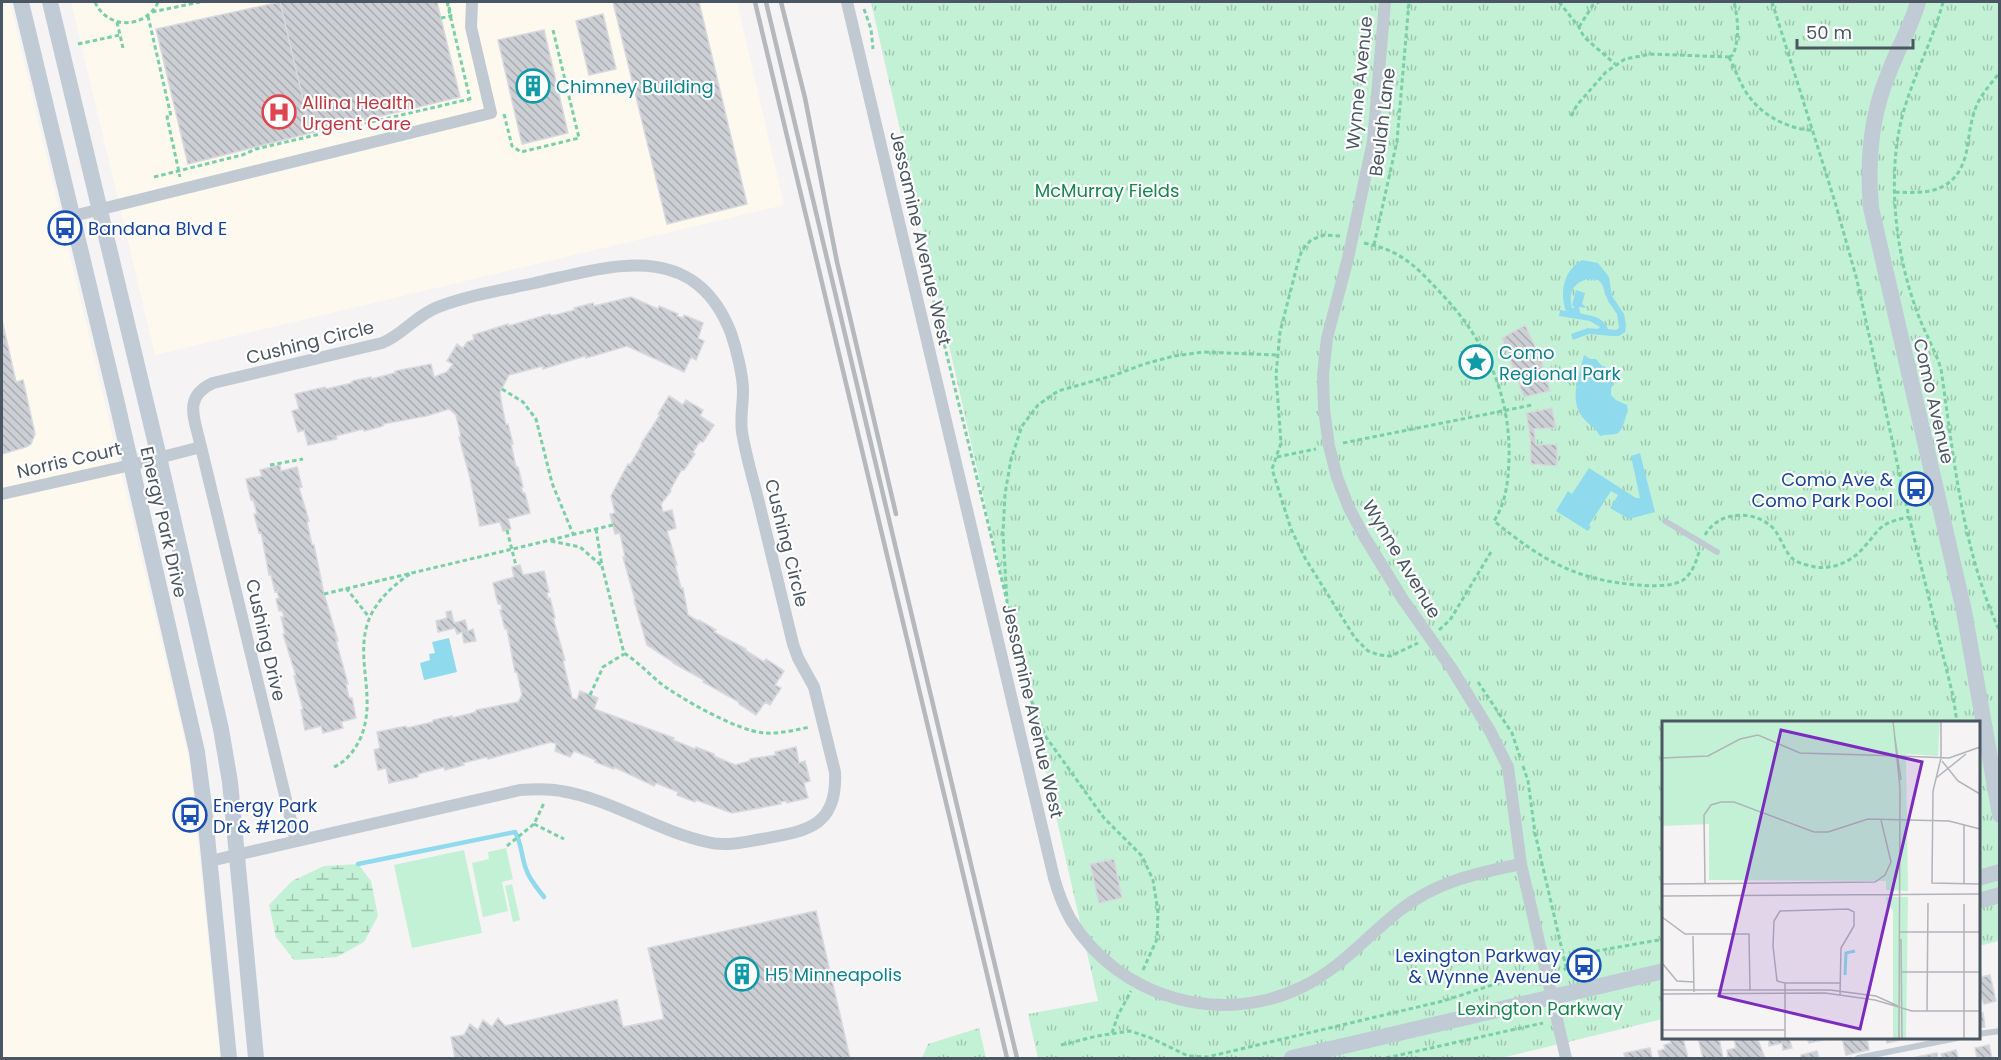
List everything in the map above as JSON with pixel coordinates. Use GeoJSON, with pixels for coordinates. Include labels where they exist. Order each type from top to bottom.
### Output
{"type":"FeatureCollection","features":[{"type":"Feature","properties":{"kind":"street","name":"Energy Park Drive"},"geometry":{"type":"LineString","coordinates":[[21,2],[73,216],[221,729],[230,782],[256,1059]]}},
{"type":"Feature","properties":{"kind":"street","name":"Energy Park Drive"},"geometry":{"type":"LineString","coordinates":[[50,2],[99,209],[197,752],[229,1059]]}},
{"type":"Feature","properties":{"kind":"street"},"geometry":{"type":"LineString","coordinates":[[73,216],[491,113],[471,27],[471,2]]}},
{"type":"Feature","properties":{"kind":"street","name":"Jessamine Avenue West"},"geometry":{"type":"LineString","coordinates":[[847,2],[1053,878],[1071,920],[1091,948],[1136,983],[1163,996],[1190,1003],[1216,1006],[1240,1005],[1280,997],[1304,987],[1330,971],[1400,910],[1427,891],[1457,879],[1521,864]]}},
{"type":"Feature","properties":{"kind":"street","name":"Wynne Avenue"},"geometry":{"type":"LineString","coordinates":[[1385,2],[1373,141],[1350,249],[1327,338],[1323,375],[1324,409],[1329,446],[1348,508],[1402,598],[1452,669],[1490,731],[1508,767],[1521,864],[1551,997]]}},
{"type":"Feature","properties":{"kind":"street","name":"Como Avenue"},"geometry":{"type":"LineString","coordinates":[[1918,2],[1887,76],[1876,114],[1868,160],[1871,208],[1964,611],[2000,815]]}},
{"type":"Feature","properties":{"kind":"street","name":"Cushing Circle"},"geometry":{"type":"LineString","coordinates":[[201,447],[193,409],[194,399],[202,388],[213,383],[382,344],[399,335],[431,309],[472,297],[616,266],[643,264],[671,270],[704,292],[724,318],[732,336],[743,382],[741,421],[748,461],[793,644],[814,687],[835,772],[836,787],[827,811],[820,822],[810,828],[738,844],[707,842],[579,795],[548,789],[519,790],[210,861]]}},
{"type":"Feature","properties":{"kind":"street"},"geometry":{"type":"LineString","coordinates":[[145,461],[201,447]]}},
{"type":"Feature","properties":{"kind":"street","name":"Cushing Drive"},"geometry":{"type":"LineString","coordinates":[[201,447],[296,841]]}},
{"type":"Feature","properties":{"kind":"street","name":"Norris Court"},"geometry":{"type":"LineString","coordinates":[[2,494],[145,461]]}},
{"type":"Feature","properties":{"kind":"street"},"geometry":{"type":"LineString","coordinates":[[1980,877],[2000,872]]}},
{"type":"Feature","properties":{"kind":"street"},"geometry":{"type":"LineString","coordinates":[[1980,900],[2000,895]]}},
{"type":"Feature","properties":{"kind":"street"},"geometry":{"type":"LineString","coordinates":[[1292,1059],[1662,971]]}},
{"type":"Feature","properties":{"kind":"street"},"geometry":{"type":"LineString","coordinates":[[1551,997],[1566,1059]]}},
{"type":"Feature","properties":{"kind":"lane"},"geometry":{"type":"LineString","coordinates":[[1665,521],[1717,552]]}},
{"type":"Feature","properties":{"kind":"lane"},"geometry":{"type":"LineString","coordinates":[[1980,1034],[2000,1031]]}},
{"type":"Feature","properties":{"kind":"lane"},"geometry":{"type":"LineString","coordinates":[[1858,1059],[1953,1039]]}},
{"type":"Feature","properties":{"kind":"path"},"geometry":{"type":"LineString","coordinates":[[95,2],[105,15],[117,22],[128,23],[140,21],[148,16],[158,2]]}},
{"type":"Feature","properties":{"kind":"path"},"geometry":{"type":"LineString","coordinates":[[152,12],[200,2]]}},
{"type":"Feature","properties":{"kind":"path"},"geometry":{"type":"LineString","coordinates":[[441,18],[451,16],[447,2]]}},
{"type":"Feature","properties":{"kind":"path"},"geometry":{"type":"LineString","coordinates":[[447,2],[474,117]]}},
{"type":"Feature","properties":{"kind":"path","name":"Beulah Lane"},"geometry":{"type":"LineString","coordinates":[[1409,2],[1397,141],[1374,245],[1401,255],[1413,264],[1469,324],[1491,363],[1504,410]]}},
{"type":"Feature","properties":{"kind":"path"},"geometry":{"type":"LineString","coordinates":[[1559,2],[1593,47],[1615,64]]}},
{"type":"Feature","properties":{"kind":"path"},"geometry":{"type":"LineString","coordinates":[[1579,27],[1593,5],[1599,2]]}},
{"type":"Feature","properties":{"kind":"path"},"geometry":{"type":"LineString","coordinates":[[1730,57],[1736,48],[1738,34],[1738,19],[1734,2]]}},
{"type":"Feature","properties":{"kind":"path"},"geometry":{"type":"LineString","coordinates":[[1773,2],[1857,280],[1909,517],[1958,721]]}},
{"type":"Feature","properties":{"kind":"path"},"geometry":{"type":"LineString","coordinates":[[1943,2],[1900,127],[1895,192],[1902,261],[1907,285],[1941,369],[1962,509],[1988,607],[2000,632]]}},
{"type":"Feature","properties":{"kind":"path"},"geometry":{"type":"LineString","coordinates":[[862,4],[871,29],[874,53]]}},
{"type":"Feature","properties":{"kind":"path"},"geometry":{"type":"LineString","coordinates":[[148,16],[171,116],[167,117],[184,189]]}},
{"type":"Feature","properties":{"kind":"path"},"geometry":{"type":"LineString","coordinates":[[117,22],[123,48]]}},
{"type":"Feature","properties":{"kind":"path"},"geometry":{"type":"LineString","coordinates":[[504,114],[512,146],[521,152],[579,138],[553,30]]}},
{"type":"Feature","properties":{"kind":"path"},"geometry":{"type":"LineString","coordinates":[[78,44],[120,35]]}},
{"type":"Feature","properties":{"kind":"path"},"geometry":{"type":"LineString","coordinates":[[1571,116],[1577,105],[1615,64],[1625,59],[1651,54],[1730,57]]}},
{"type":"Feature","properties":{"kind":"path"},"geometry":{"type":"LineString","coordinates":[[1730,57],[1743,87],[1760,108],[1789,125],[1813,130]]}},
{"type":"Feature","properties":{"kind":"path"},"geometry":{"type":"LineString","coordinates":[[1895,192],[1931,192],[1941,188],[1956,176],[1965,155],[1975,110],[1981,96],[2000,72]]}},
{"type":"Feature","properties":{"kind":"path"},"geometry":{"type":"LineString","coordinates":[[154,177],[243,155],[256,149],[487,95]]}},
{"type":"Feature","properties":{"kind":"path"},"geometry":{"type":"LineString","coordinates":[[930,285],[1030,697],[1046,737],[1104,818],[1142,856],[1153,880],[1158,912],[1157,939],[1118,1015],[1112,1033]]}},
{"type":"Feature","properties":{"kind":"path"},"geometry":{"type":"LineString","coordinates":[[1007,602],[1003,534],[1005,494],[1011,459],[1022,426],[1038,405],[1058,391],[1174,356],[1203,352],[1277,355]]}},
{"type":"Feature","properties":{"kind":"path"},"geometry":{"type":"LineString","coordinates":[[502,389],[522,402],[536,418],[552,483],[573,534]]}},
{"type":"Feature","properties":{"kind":"path"},"geometry":{"type":"LineString","coordinates":[[1277,457],[1532,405]]}},
{"type":"Feature","properties":{"kind":"path"},"geometry":{"type":"LineString","coordinates":[[1504,410],[1509,447],[1508,476],[1505,501],[1494,521],[1530,550],[1580,575],[1606,581],[1650,586],[1683,580],[1690,574],[1706,533],[1712,525],[1730,516],[1753,516],[1772,527],[1793,559],[1816,567],[1829,567],[1843,563],[1858,553],[1882,526],[1909,517]]}},
{"type":"Feature","properties":{"kind":"path"},"geometry":{"type":"LineString","coordinates":[[270,465],[303,459]]}},
{"type":"Feature","properties":{"kind":"path"},"geometry":{"type":"LineString","coordinates":[[324,594],[613,525]]}},
{"type":"Feature","properties":{"kind":"path"},"geometry":{"type":"LineString","coordinates":[[596,529],[602,566],[624,654],[661,683],[745,729],[765,733],[824,725]]}},
{"type":"Feature","properties":{"kind":"path"},"geometry":{"type":"LineString","coordinates":[[507,530],[516,566]]}},
{"type":"Feature","properties":{"kind":"path"},"geometry":{"type":"LineString","coordinates":[[546,541],[580,547],[602,566]]}},
{"type":"Feature","properties":{"kind":"path"},"geometry":{"type":"LineString","coordinates":[[1442,628],[1460,605],[1491,552]]}},
{"type":"Feature","properties":{"kind":"path"},"geometry":{"type":"LineString","coordinates":[[334,767],[344,762],[350,755],[358,743],[367,720],[368,695],[364,641],[370,618],[388,591],[412,573]]}},
{"type":"Feature","properties":{"kind":"path"},"geometry":{"type":"LineString","coordinates":[[346,588],[370,618]]}},
{"type":"Feature","properties":{"kind":"path"},"geometry":{"type":"LineString","coordinates":[[2000,650],[2000,657]]}},
{"type":"Feature","properties":{"kind":"path"},"geometry":{"type":"LineString","coordinates":[[590,695],[603,666],[624,654]]}},
{"type":"Feature","properties":{"kind":"path"},"geometry":{"type":"LineString","coordinates":[[507,846],[534,824],[543,807],[548,789]]}},
{"type":"Feature","properties":{"kind":"path"},"geometry":{"type":"LineString","coordinates":[[534,824],[564,839]]}},
{"type":"Feature","properties":{"kind":"path"},"geometry":{"type":"LineString","coordinates":[[1564,970],[1585,953],[1662,939]]}},
{"type":"Feature","properties":{"kind":"path"},"geometry":{"type":"LineString","coordinates":[[1061,1045],[1130,1031],[1151,1038],[1188,1056],[1207,1057],[1443,1001],[1520,976],[1523,978]]}},
{"type":"Feature","properties":{"kind":"path"},"geometry":{"type":"LineString","coordinates":[[1386,1059],[1543,1023]]}},
{"type":"Feature","properties":{"kind":"shaded area"},"geometry":{"type":"Polygon","coordinates":[[[2,2],[10,2],[190,763],[220,1058],[2,1058],[2,2]]]}},
{"type":"Feature","properties":{"kind":"shaded area"},"geometry":{"type":"Polygon","coordinates":[[[71,2],[737,2],[784,205],[155,355],[71,2]]]}},
{"type":"Feature","properties":{"kind":"green space","name":"Como Regional Park"},"geometry":{"type":"Polygon","coordinates":[[[871,2],[1999,2],[1999,941],[1980,946],[1980,721],[1662,721],[1662,1019],[1501,1058],[1038,1058],[1028,1014],[1098,1001],[871,2]]]}},
{"type":"Feature","properties":{"kind":"green space"},"geometry":{"type":"Polygon","coordinates":[[[506,848],[513,879],[502,882],[508,911],[483,917],[472,863],[489,859],[488,852],[506,848]]]}},
{"type":"Feature","properties":{"kind":"green space"},"geometry":{"type":"Polygon","coordinates":[[[464,850],[482,933],[412,948],[394,865],[464,850]]]}},
{"type":"Feature","properties":{"kind":"green space"},"geometry":{"type":"Polygon","coordinates":[[[358,864],[371,881],[378,916],[364,942],[337,957],[294,960],[276,937],[269,905],[292,881],[324,866],[358,864]]]}},
{"type":"Feature","properties":{"kind":"green space"},"geometry":{"type":"Polygon","coordinates":[[[512,884],[520,920],[513,922],[505,886],[512,884]]]}},
{"type":"Feature","properties":{"kind":"green space"},"geometry":{"type":"Polygon","coordinates":[[[979,1028],[986,1058],[922,1058],[928,1044],[979,1028]]]}},
{"type":"Feature","properties":{"kind":"water"},"geometry":{"type":"Polygon","coordinates":[[[1582,260],[1598,263],[1609,277],[1612,296],[1624,314],[1626,325],[1625,332],[1619,336],[1589,334],[1573,340],[1571,334],[1588,328],[1598,329],[1600,327],[1590,321],[1559,316],[1560,310],[1566,311],[1563,289],[1567,276],[1582,260]],[[1588,279],[1575,286],[1571,293],[1572,308],[1575,308],[1572,305],[1576,290],[1585,293],[1582,304],[1585,308],[1579,307],[1580,313],[1596,317],[1608,329],[1616,330],[1619,328],[1617,314],[1598,280],[1588,279]]]}},
{"type":"Feature","properties":{"kind":"water"},"geometry":{"type":"Polygon","coordinates":[[[1584,355],[1590,359],[1596,359],[1607,368],[1605,371],[1613,374],[1611,395],[1627,405],[1628,411],[1624,424],[1616,434],[1600,436],[1579,412],[1576,388],[1584,355]]]}},
{"type":"Feature","properties":{"kind":"water"},"geometry":{"type":"Polygon","coordinates":[[[1640,453],[1655,512],[1629,519],[1610,508],[1618,495],[1611,491],[1589,525],[1591,527],[1588,531],[1556,511],[1568,491],[1572,494],[1589,468],[1636,498],[1640,498],[1631,456],[1640,453]]]}},
{"type":"Feature","properties":{"kind":"water"},"geometry":{"type":"Polygon","coordinates":[[[449,638],[457,672],[424,680],[420,663],[430,660],[429,654],[435,653],[432,642],[449,638]]]}},
{"type":"Feature","properties":{"kind":"building"},"geometry":{"type":"Polygon","coordinates":[[[280,2],[437,2],[460,97],[311,133],[280,2]]]}},
{"type":"Feature","properties":{"kind":"building"},"geometry":{"type":"Polygon","coordinates":[[[280,2],[311,133],[188,164],[156,29],[280,2]]]}},
{"type":"Feature","properties":{"kind":"building"},"geometry":{"type":"Polygon","coordinates":[[[613,2],[699,2],[747,204],[667,224],[613,2]]]}},
{"type":"Feature","properties":{"kind":"building"},"geometry":{"type":"Polygon","coordinates":[[[603,14],[616,69],[589,75],[576,21],[603,14]]]}},
{"type":"Feature","properties":{"kind":"building","name":"Chimney Building"},"geometry":{"type":"Polygon","coordinates":[[[544,30],[568,133],[522,144],[498,40],[544,30]]]}},
{"type":"Feature","properties":{"kind":"building"},"geometry":{"type":"Polygon","coordinates":[[[631,297],[658,309],[659,306],[678,314],[677,316],[683,318],[684,315],[703,323],[698,338],[704,341],[696,360],[691,357],[684,372],[627,346],[543,369],[543,366],[509,375],[500,392],[501,401],[513,444],[511,444],[516,467],[518,467],[523,487],[521,487],[525,493],[530,513],[508,519],[511,529],[503,531],[500,522],[480,526],[456,415],[449,409],[383,424],[383,426],[364,431],[363,429],[336,436],[337,439],[308,445],[304,430],[298,432],[292,411],[299,409],[295,394],[431,364],[434,377],[447,372],[453,364],[447,361],[457,344],[463,348],[467,342],[474,340],[473,335],[508,324],[508,326],[550,314],[551,316],[575,310],[574,308],[593,303],[594,306],[631,297]]]}},
{"type":"Feature","properties":{"kind":"building"},"geometry":{"type":"Polygon","coordinates":[[[2,320],[16,382],[23,380],[35,434],[31,444],[2,454],[2,320]]]}},
{"type":"Feature","properties":{"kind":"building"},"geometry":{"type":"Polygon","coordinates":[[[1525,325],[1541,359],[1550,391],[1524,397],[1502,338],[1525,325]]]}},
{"type":"Feature","properties":{"kind":"building"},"geometry":{"type":"Polygon","coordinates":[[[669,396],[683,405],[686,400],[703,410],[700,416],[714,425],[703,442],[700,441],[693,452],[695,454],[684,470],[682,469],[671,491],[661,504],[663,512],[672,510],[676,528],[667,531],[688,615],[716,630],[714,632],[746,649],[764,662],[766,659],[784,671],[775,685],[781,688],[770,705],[765,702],[756,715],[647,645],[623,557],[625,557],[620,533],[615,534],[610,514],[615,513],[611,496],[669,396]]]}},
{"type":"Feature","properties":{"kind":"building"},"geometry":{"type":"Polygon","coordinates":[[[1552,408],[1556,428],[1534,429],[1536,445],[1557,444],[1557,466],[1531,464],[1530,435],[1526,413],[1552,408]]]}},
{"type":"Feature","properties":{"kind":"building"},"geometry":{"type":"Polygon","coordinates":[[[280,465],[281,471],[297,467],[302,487],[299,488],[309,521],[307,522],[312,545],[314,545],[324,594],[348,684],[346,684],[349,698],[352,698],[356,718],[341,722],[343,728],[323,733],[321,726],[305,730],[301,710],[303,709],[294,676],[296,676],[283,634],[285,634],[281,617],[284,617],[282,611],[279,611],[276,599],[279,598],[277,591],[275,592],[271,575],[269,575],[261,532],[259,533],[254,514],[257,514],[246,479],[262,476],[260,470],[280,465]]]}},
{"type":"Feature","properties":{"kind":"building"},"geometry":{"type":"Polygon","coordinates":[[[520,565],[523,575],[544,571],[549,592],[547,593],[548,599],[550,598],[555,618],[553,618],[565,660],[563,661],[572,698],[577,700],[580,691],[598,698],[594,709],[674,738],[673,740],[714,754],[735,765],[750,761],[750,759],[776,755],[775,752],[796,747],[799,763],[805,761],[810,781],[804,783],[808,798],[732,813],[677,795],[678,792],[656,783],[654,786],[574,751],[570,757],[555,751],[556,744],[551,742],[488,759],[487,757],[463,763],[464,765],[445,770],[444,767],[418,774],[418,777],[389,783],[386,768],[378,770],[374,750],[380,748],[377,732],[406,726],[407,728],[433,722],[433,720],[452,716],[452,718],[476,712],[476,710],[518,702],[522,695],[507,629],[505,629],[500,610],[502,610],[501,604],[498,604],[493,583],[514,577],[512,567],[520,565]]]}},
{"type":"Feature","properties":{"kind":"building"},"geometry":{"type":"Polygon","coordinates":[[[451,611],[454,623],[465,620],[468,631],[473,629],[476,641],[464,643],[462,632],[457,634],[455,628],[438,632],[436,621],[447,618],[446,612],[451,611]]]}},
{"type":"Feature","properties":{"kind":"building"},"geometry":{"type":"Polygon","coordinates":[[[1114,859],[1122,898],[1099,903],[1090,864],[1114,859]]]}},
{"type":"Feature","properties":{"kind":"building","name":"H5 Minneapolis"},"geometry":{"type":"Polygon","coordinates":[[[816,911],[850,1058],[455,1058],[451,1037],[464,1035],[470,1024],[478,1030],[483,1020],[492,1027],[498,1018],[505,1026],[617,1000],[623,1027],[664,1019],[648,948],[816,911]]]}},
{"type":"Feature","properties":{"kind":"building"},"geometry":{"type":"Polygon","coordinates":[[[1980,974],[1981,977],[1990,975],[1996,1001],[1984,1004],[1982,999],[1980,1000],[1980,974]]]}},
{"type":"Feature","properties":{"kind":"building"},"geometry":{"type":"Polygon","coordinates":[[[1983,1013],[1985,1027],[1980,1028],[1980,1014],[1983,1013]]]}},
{"type":"Feature","properties":{"kind":"building"},"geometry":{"type":"Polygon","coordinates":[[[1683,1039],[1688,1058],[1660,1058],[1658,1051],[1665,1049],[1664,1045],[1671,1043],[1670,1040],[1683,1039]]]}},
{"type":"Feature","properties":{"kind":"building"},"geometry":{"type":"Polygon","coordinates":[[[1698,1039],[1719,1039],[1723,1058],[1703,1058],[1698,1039]]]}},
{"type":"Feature","properties":{"kind":"building"},"geometry":{"type":"Polygon","coordinates":[[[1734,1039],[1757,1039],[1765,1058],[1728,1058],[1727,1050],[1736,1048],[1734,1039]]]}},
{"type":"Feature","properties":{"kind":"building"},"geometry":{"type":"Polygon","coordinates":[[[1769,1039],[1789,1039],[1792,1048],[1783,1050],[1782,1043],[1769,1046],[1769,1039]]]}},
{"type":"Feature","properties":{"kind":"building"},"geometry":{"type":"Polygon","coordinates":[[[1807,1039],[1828,1039],[1809,1043],[1807,1039]]]}},
{"type":"Feature","properties":{"kind":"building"},"geometry":{"type":"Polygon","coordinates":[[[1842,1039],[1867,1039],[1869,1050],[1846,1055],[1842,1039]]]}},
{"type":"Feature","properties":{"kind":"building"},"geometry":{"type":"Polygon","coordinates":[[[1886,1039],[1904,1039],[1887,1043],[1886,1039]]]}},
{"type":"Feature","properties":{"kind":"building"},"geometry":{"type":"Polygon","coordinates":[[[1989,1045],[1992,1058],[1977,1058],[1975,1048],[1989,1045]]]}},
{"type":"Feature","properties":{"kind":"building"},"geometry":{"type":"Polygon","coordinates":[[[1650,1048],[1652,1058],[1625,1058],[1624,1053],[1650,1048]]]}},
{"type":"Feature","properties":{"kind":"building"},"geometry":{"type":"Polygon","coordinates":[[[1956,1050],[1958,1058],[1942,1058],[1941,1054],[1956,1050]]]}},
{"type":"Feature","properties":{"kind":"building"},"geometry":{"type":"Polygon","coordinates":[[[1817,1051],[1819,1058],[1801,1058],[1801,1055],[1817,1051]]]}},
{"type":"Feature","properties":{"kind":"building"},"geometry":{"type":"Polygon","coordinates":[[[1937,1053],[1938,1058],[1916,1058],[1916,1057],[1937,1053]]]}},
{"type":"Feature","properties":{"kind":"waterway"},"geometry":{"type":"LineString","coordinates":[[358,864],[515,832],[527,873],[544,897]]}},
{"type":"Feature","properties":{"kind":"railway"},"geometry":{"type":"LineString","coordinates":[[755,2],[1007,1058]]}},
{"type":"Feature","properties":{"kind":"railway"},"geometry":{"type":"LineString","coordinates":[[766,2],[1017,1058]]}},
{"type":"Feature","properties":{"kind":"railway"},"geometry":{"type":"LineString","coordinates":[[781,2],[805,98],[837,262],[896,514]]}},
{"type":"Feature","properties":{"kind":"place","name":"Chimney Building"},"geometry":{"type":"Point","coordinates":[533,86]}},
{"type":"Feature","properties":{"kind":"place","name":"Allina Health Urgent Care"},"geometry":{"type":"Point","coordinates":[279,112]}},
{"type":"Feature","properties":{"kind":"place","name":"Bandana Blvd E"},"geometry":{"type":"Point","coordinates":[65,228]}},
{"type":"Feature","properties":{"kind":"place","name":"Como Regional Park"},"geometry":{"type":"Point","coordinates":[1476,362]}},
{"type":"Feature","properties":{"kind":"place","name":"Como Ave & Como Park Pool"},"geometry":{"type":"Point","coordinates":[1916,489]}},
{"type":"Feature","properties":{"kind":"place","name":"Energy Park Dr & #1200"},"geometry":{"type":"Point","coordinates":[190,815]}},
{"type":"Feature","properties":{"kind":"place","name":"Lexington Parkway & Wynne Avenue"},"geometry":{"type":"Point","coordinates":[1584,965]}},
{"type":"Feature","properties":{"kind":"place","name":"H5 Minneapolis"},"geometry":{"type":"Point","coordinates":[742,974]}},
{"type":"Feature","properties":{"kind":"park label","name":"McMurray Fields"},"geometry":{"type":"Point","coordinates":[1107,190]}},
{"type":"Feature","properties":{"kind":"park label","name":"Lexington Parkway"},"geometry":{"type":"Point","coordinates":[1540,1008]}}]}
